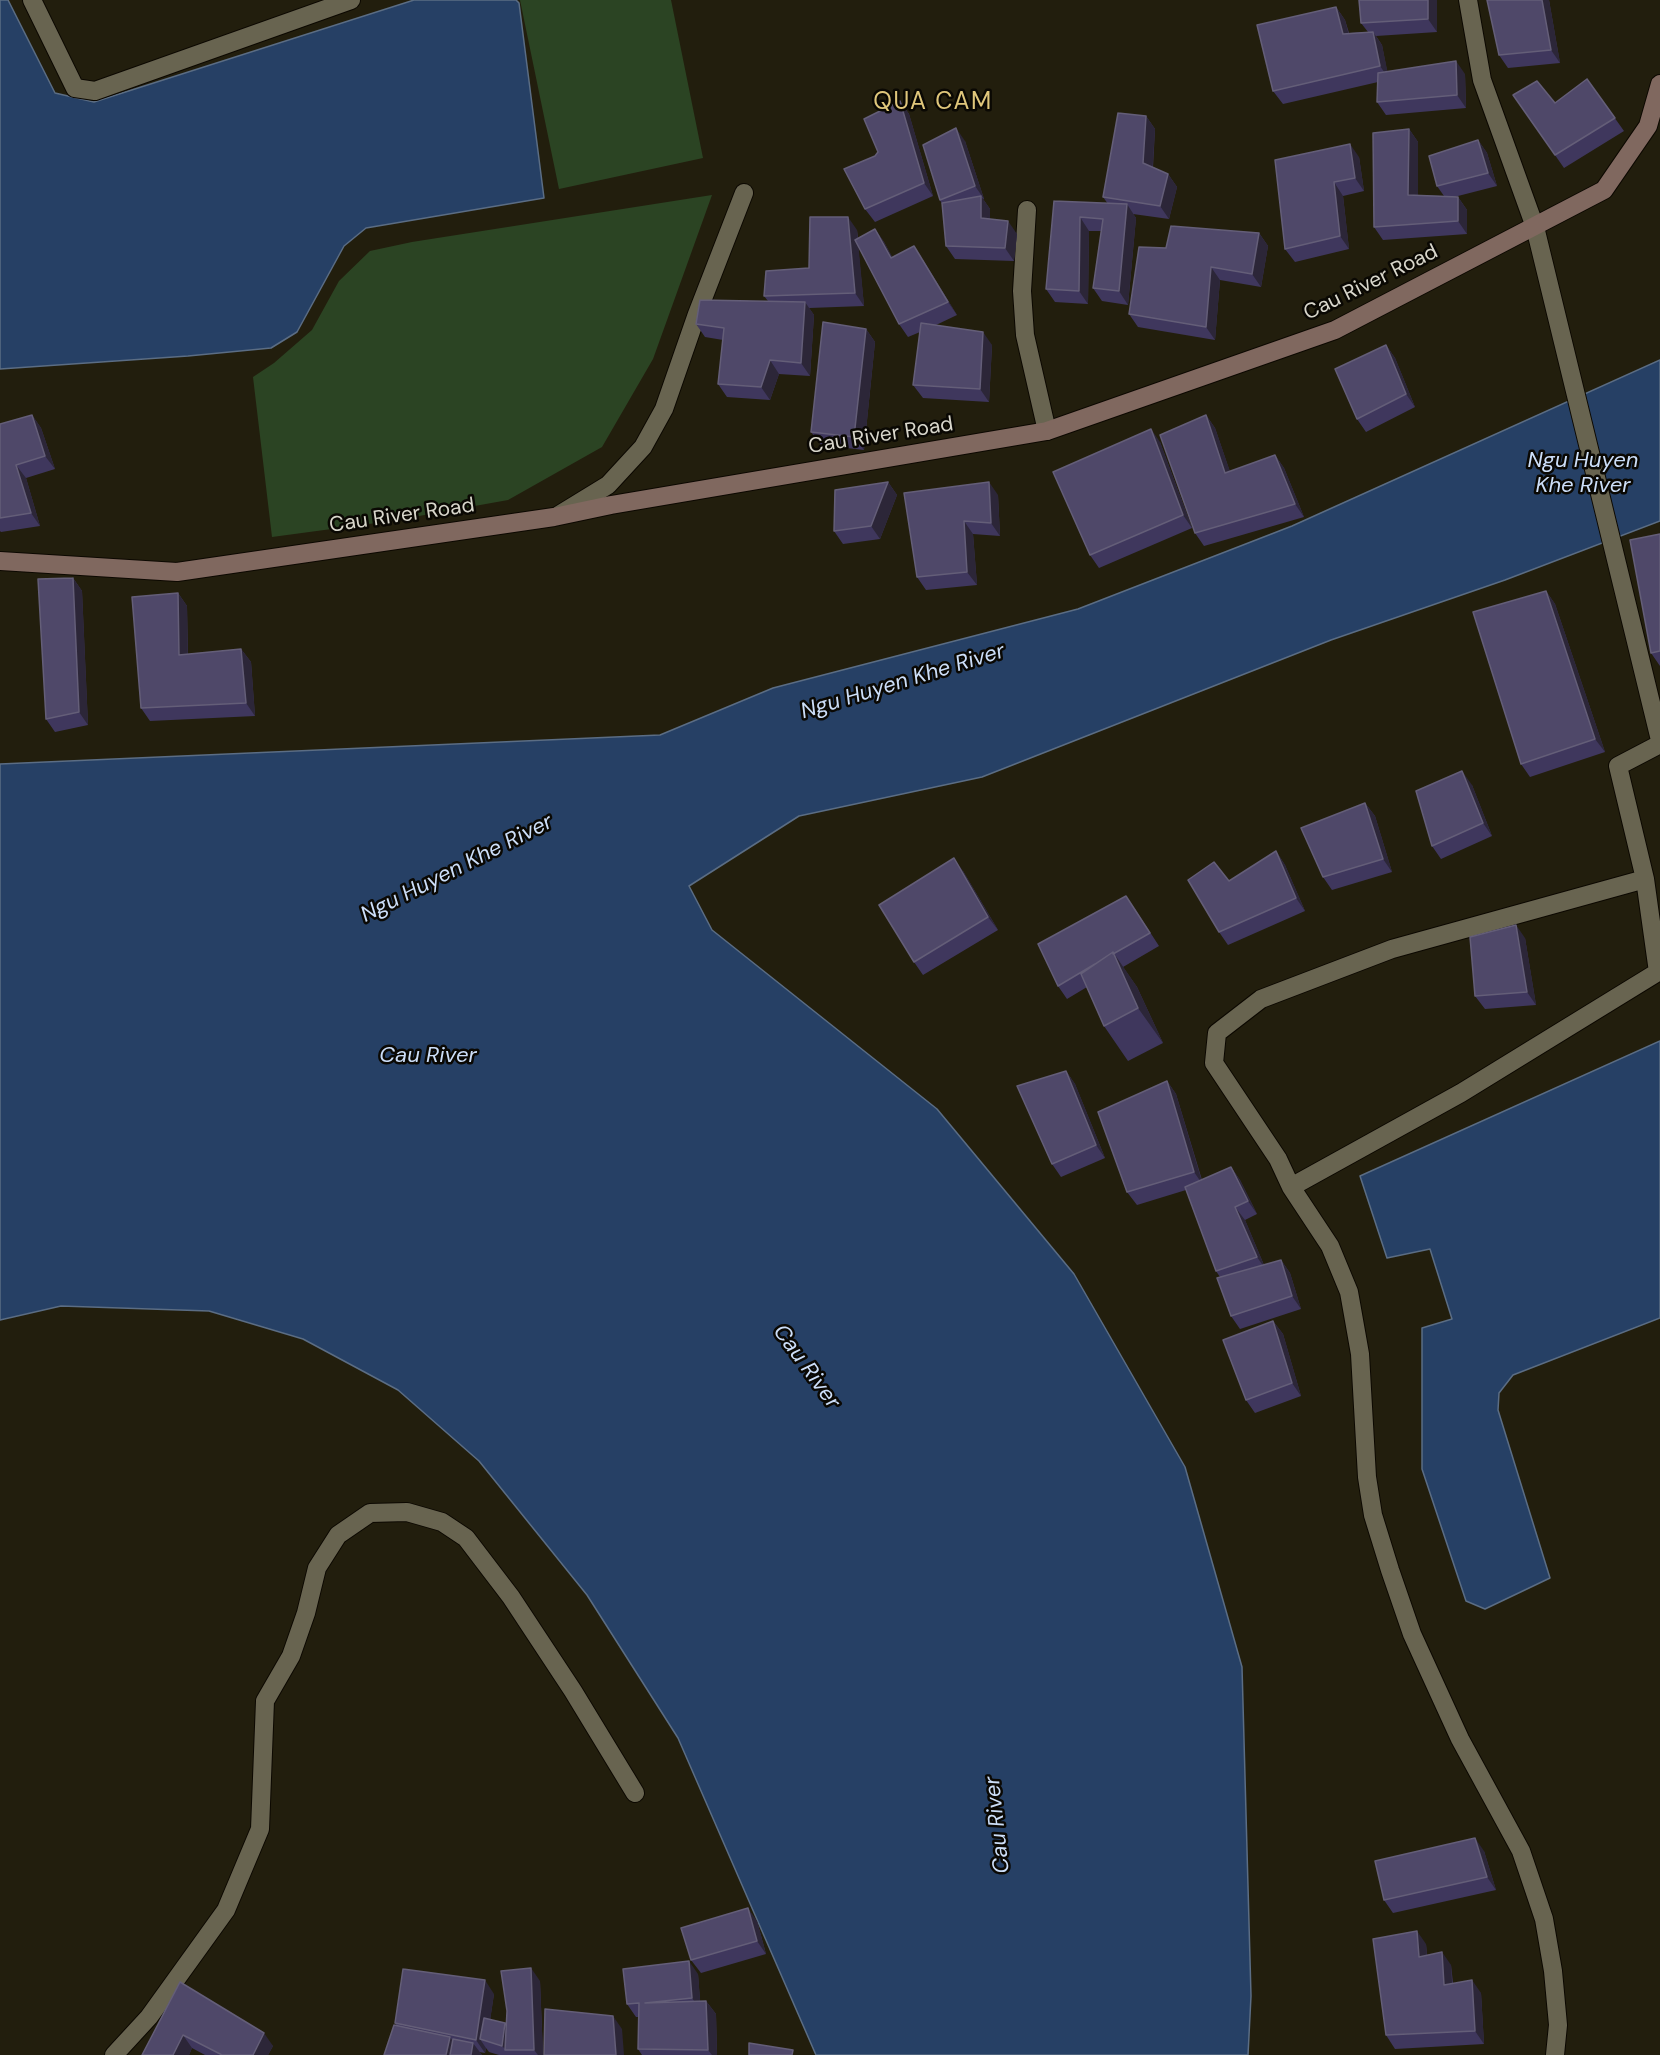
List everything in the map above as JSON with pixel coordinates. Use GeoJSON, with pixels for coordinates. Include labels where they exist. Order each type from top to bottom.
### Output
{"type":"FeatureCollection","features":[{"type":"Feature","properties":{"kind":"main road","name":"Cau River Road"},"geometry":{"type":"LineString","coordinates":[[0,561],[177,572],[554,517],[622,503],[1047,431],[1335,330],[1604,190],[1648,126],[1660,84]]}},
{"type":"Feature","properties":{"kind":"street"},"geometry":{"type":"LineString","coordinates":[[32,0],[75,88],[95,91],[351,0]]}},
{"type":"Feature","properties":{"kind":"street"},"geometry":{"type":"LineString","coordinates":[[1291,1187],[1461,1093],[1659,972],[1645,879],[1618,766],[1660,742],[1535,226],[1482,80],[1468,0]]}},
{"type":"Feature","properties":{"kind":"street"},"geometry":{"type":"LineString","coordinates":[[554,517],[608,485],[643,447],[664,410],[697,314],[744,194]]}},
{"type":"Feature","properties":{"kind":"street"},"geometry":{"type":"LineString","coordinates":[[1027,210],[1022,291],[1025,334],[1047,431]]}},
{"type":"Feature","properties":{"kind":"street"},"geometry":{"type":"LineString","coordinates":[[1555,2055],[1558,2025],[1553,1971],[1544,1918],[1521,1851],[1460,1739],[1412,1634],[1373,1515],[1367,1477],[1360,1354],[1349,1292],[1330,1246],[1291,1187],[1278,1159],[1214,1063],[1217,1033],[1261,999],[1392,949],[1645,879]]}},
{"type":"Feature","properties":{"kind":"street"},"geometry":{"type":"LineString","coordinates":[[114,2055],[149,2017],[226,1910],[260,1829],[265,1701],[291,1656],[306,1612],[317,1568],[338,1535],[370,1513],[407,1512],[442,1522],[466,1538],[511,1597],[573,1690],[635,1793]]}},
{"type":"Feature","properties":{"kind":"green space"},"geometry":{"type":"Polygon","coordinates":[[[520,0],[671,0],[703,158],[559,189],[520,0]]]}},
{"type":"Feature","properties":{"kind":"green space"},"geometry":{"type":"Polygon","coordinates":[[[712,195],[653,359],[602,447],[508,500],[391,521],[272,537],[253,377],[274,363],[312,330],[339,281],[370,251],[412,242],[712,195]]]}},
{"type":"Feature","properties":{"kind":"water"},"geometry":{"type":"Polygon","coordinates":[[[0,0],[8,0],[55,93],[94,102],[414,0],[516,0],[519,3],[544,198],[366,228],[344,246],[297,332],[271,348],[0,369],[0,0]]]}},
{"type":"Feature","properties":{"kind":"water","name":"Cau River"},"geometry":{"type":"Polygon","coordinates":[[[1660,360],[1660,521],[1505,580],[1331,640],[982,777],[799,816],[689,886],[712,930],[937,1109],[1074,1274],[1185,1467],[1242,1667],[1251,1996],[1248,2055],[816,2055],[678,1738],[587,1595],[479,1461],[398,1390],[303,1339],[209,1311],[61,1306],[0,1320],[0,764],[660,735],[773,688],[1078,609],[1292,526],[1660,360]]]}},
{"type":"Feature","properties":{"kind":"water"},"geometry":{"type":"Polygon","coordinates":[[[1660,1041],[1660,1318],[1513,1375],[1499,1393],[1498,1410],[1550,1578],[1485,1609],[1466,1601],[1422,1469],[1422,1328],[1452,1319],[1430,1249],[1387,1258],[1360,1176],[1660,1041]]]}},
{"type":"Feature","properties":{"kind":"building"},"geometry":{"type":"Polygon","coordinates":[[[1359,0],[1428,0],[1428,19],[1361,23],[1359,0]]]}},
{"type":"Feature","properties":{"kind":"building"},"geometry":{"type":"Polygon","coordinates":[[[1487,0],[1542,0],[1551,50],[1499,55],[1487,0]]]}},
{"type":"Feature","properties":{"kind":"building"},"geometry":{"type":"Polygon","coordinates":[[[1336,7],[1343,34],[1373,32],[1380,66],[1273,91],[1257,25],[1336,7]]]}},
{"type":"Feature","properties":{"kind":"building"},"geometry":{"type":"Polygon","coordinates":[[[1456,61],[1457,95],[1377,102],[1378,73],[1456,61]]]}},
{"type":"Feature","properties":{"kind":"building"},"geometry":{"type":"Polygon","coordinates":[[[1587,79],[1615,118],[1555,155],[1513,95],[1537,81],[1555,103],[1587,79]]]}},
{"type":"Feature","properties":{"kind":"building"},"geometry":{"type":"Polygon","coordinates":[[[900,101],[924,183],[865,209],[844,169],[875,156],[878,152],[864,119],[900,101]]]}},
{"type":"Feature","properties":{"kind":"building"},"geometry":{"type":"Polygon","coordinates":[[[1118,113],[1146,116],[1143,163],[1168,174],[1160,206],[1103,197],[1118,113]]]}},
{"type":"Feature","properties":{"kind":"building"},"geometry":{"type":"Polygon","coordinates":[[[956,128],[975,186],[940,200],[923,145],[956,128]]]}},
{"type":"Feature","properties":{"kind":"building"},"geometry":{"type":"Polygon","coordinates":[[[1409,129],[1408,195],[1458,197],[1458,221],[1374,227],[1373,133],[1409,129]]]}},
{"type":"Feature","properties":{"kind":"building"},"geometry":{"type":"Polygon","coordinates":[[[1478,140],[1488,173],[1437,186],[1429,156],[1478,140]]]}},
{"type":"Feature","properties":{"kind":"building"},"geometry":{"type":"Polygon","coordinates":[[[1350,144],[1355,178],[1334,182],[1340,236],[1285,249],[1275,160],[1350,144]]]}},
{"type":"Feature","properties":{"kind":"building"},"geometry":{"type":"Polygon","coordinates":[[[981,196],[981,218],[1008,221],[1005,248],[946,246],[942,203],[981,196]]]}},
{"type":"Feature","properties":{"kind":"building"},"geometry":{"type":"Polygon","coordinates":[[[1054,201],[1127,204],[1119,291],[1093,288],[1103,219],[1080,217],[1079,291],[1046,289],[1054,201]]]}},
{"type":"Feature","properties":{"kind":"building"},"geometry":{"type":"Polygon","coordinates":[[[810,217],[848,217],[855,293],[764,296],[766,271],[809,268],[810,217]]]}},
{"type":"Feature","properties":{"kind":"building"},"geometry":{"type":"Polygon","coordinates":[[[1171,226],[1259,233],[1252,274],[1211,267],[1206,327],[1129,314],[1139,247],[1166,248],[1171,226]]]}},
{"type":"Feature","properties":{"kind":"building"},"geometry":{"type":"Polygon","coordinates":[[[875,229],[891,258],[914,246],[948,302],[899,324],[855,240],[875,229]]]}},
{"type":"Feature","properties":{"kind":"building"},"geometry":{"type":"Polygon","coordinates":[[[700,300],[805,302],[801,363],[770,360],[761,387],[718,384],[724,328],[696,324],[700,300]]]}},
{"type":"Feature","properties":{"kind":"building"},"geometry":{"type":"Polygon","coordinates":[[[823,322],[866,329],[854,437],[811,432],[823,322]]]}},
{"type":"Feature","properties":{"kind":"building"},"geometry":{"type":"Polygon","coordinates":[[[921,323],[983,332],[980,389],[913,385],[921,323]]]}},
{"type":"Feature","properties":{"kind":"building"},"geometry":{"type":"Polygon","coordinates":[[[1386,345],[1406,394],[1357,419],[1335,369],[1386,345]]]}},
{"type":"Feature","properties":{"kind":"building"},"geometry":{"type":"Polygon","coordinates":[[[32,415],[45,456],[16,465],[31,513],[0,518],[0,424],[32,415]]]}},
{"type":"Feature","properties":{"kind":"building"},"geometry":{"type":"Polygon","coordinates":[[[1206,415],[1225,473],[1275,455],[1295,504],[1195,533],[1160,435],[1206,415]]]}},
{"type":"Feature","properties":{"kind":"building"},"geometry":{"type":"Polygon","coordinates":[[[1151,429],[1183,515],[1090,555],[1053,472],[1151,429]]]}},
{"type":"Feature","properties":{"kind":"building"},"geometry":{"type":"Polygon","coordinates":[[[888,482],[871,526],[834,531],[835,490],[888,482]]]}},
{"type":"Feature","properties":{"kind":"building"},"geometry":{"type":"Polygon","coordinates":[[[989,482],[991,523],[964,521],[967,572],[917,577],[904,493],[989,482]]]}},
{"type":"Feature","properties":{"kind":"building"},"geometry":{"type":"Polygon","coordinates":[[[1660,534],[1660,651],[1651,653],[1630,540],[1660,534]]]}},
{"type":"Feature","properties":{"kind":"building"},"geometry":{"type":"Polygon","coordinates":[[[73,578],[79,712],[46,719],[38,579],[73,578]]]}},
{"type":"Feature","properties":{"kind":"building"},"geometry":{"type":"Polygon","coordinates":[[[1546,591],[1595,739],[1521,764],[1473,612],[1546,591]]]}},
{"type":"Feature","properties":{"kind":"building"},"geometry":{"type":"Polygon","coordinates":[[[178,593],[179,655],[241,649],[246,703],[141,708],[132,597],[178,593]]]}},
{"type":"Feature","properties":{"kind":"building"},"geometry":{"type":"Polygon","coordinates":[[[1462,771],[1483,823],[1432,846],[1416,791],[1462,771]]]}},
{"type":"Feature","properties":{"kind":"building"},"geometry":{"type":"Polygon","coordinates":[[[1365,803],[1383,859],[1323,877],[1301,828],[1365,803]]]}},
{"type":"Feature","properties":{"kind":"building"},"geometry":{"type":"Polygon","coordinates":[[[1276,851],[1296,898],[1219,932],[1188,880],[1214,862],[1229,881],[1276,851]]]}},
{"type":"Feature","properties":{"kind":"building"},"geometry":{"type":"Polygon","coordinates":[[[954,858],[988,917],[914,962],[879,905],[954,858]]]}},
{"type":"Feature","properties":{"kind":"building"},"geometry":{"type":"Polygon","coordinates":[[[1126,896],[1150,933],[1113,954],[1113,952],[1058,986],[1038,944],[1126,896]]]}},
{"type":"Feature","properties":{"kind":"building"},"geometry":{"type":"Polygon","coordinates":[[[1516,925],[1527,992],[1475,996],[1470,937],[1516,925]]]}},
{"type":"Feature","properties":{"kind":"building"},"geometry":{"type":"Polygon","coordinates":[[[1113,952],[1138,1008],[1104,1026],[1081,974],[1113,952]]]}},
{"type":"Feature","properties":{"kind":"building"},"geometry":{"type":"Polygon","coordinates":[[[1066,1071],[1096,1145],[1052,1164],[1017,1086],[1066,1071]]]}},
{"type":"Feature","properties":{"kind":"building"},"geometry":{"type":"Polygon","coordinates":[[[1167,1081],[1194,1172],[1127,1192],[1098,1112],[1167,1081]]]}},
{"type":"Feature","properties":{"kind":"building"},"geometry":{"type":"Polygon","coordinates":[[[1231,1167],[1248,1201],[1235,1207],[1257,1257],[1216,1271],[1185,1187],[1231,1167]]]}},
{"type":"Feature","properties":{"kind":"building"},"geometry":{"type":"Polygon","coordinates":[[[1281,1260],[1292,1296],[1231,1316],[1217,1278],[1281,1260]]]}},
{"type":"Feature","properties":{"kind":"building"},"geometry":{"type":"Polygon","coordinates":[[[1273,1321],[1292,1383],[1246,1400],[1223,1340],[1273,1321]]]}},
{"type":"Feature","properties":{"kind":"building"},"geometry":{"type":"Polygon","coordinates":[[[1475,1838],[1487,1877],[1384,1900],[1375,1861],[1475,1838]]]}},
{"type":"Feature","properties":{"kind":"building"},"geometry":{"type":"Polygon","coordinates":[[[748,1908],[757,1941],[691,1960],[681,1928],[748,1908]]]}},
{"type":"Feature","properties":{"kind":"building"},"geometry":{"type":"Polygon","coordinates":[[[1417,1931],[1419,1957],[1442,1952],[1444,1985],[1472,1980],[1475,2031],[1386,2035],[1373,1939],[1417,1931]]]}},
{"type":"Feature","properties":{"kind":"building"},"geometry":{"type":"Polygon","coordinates":[[[689,1961],[692,1998],[645,2003],[706,2001],[708,2050],[638,2049],[639,2003],[627,2004],[623,1969],[689,1961]]]}},
{"type":"Feature","properties":{"kind":"building"},"geometry":{"type":"Polygon","coordinates":[[[531,1968],[534,2050],[505,2050],[507,2011],[501,1971],[531,1968]]]}},
{"type":"Feature","properties":{"kind":"building"},"geometry":{"type":"Polygon","coordinates":[[[403,1969],[485,1980],[476,2040],[395,2023],[403,1969]]]}},
{"type":"Feature","properties":{"kind":"building"},"geometry":{"type":"Polygon","coordinates":[[[180,1982],[264,2033],[253,2055],[222,2055],[183,2035],[173,2055],[142,2055],[180,1982]]]}},
{"type":"Feature","properties":{"kind":"building"},"geometry":{"type":"Polygon","coordinates":[[[545,2009],[613,2016],[616,2055],[544,2055],[545,2009]]]}},
{"type":"Feature","properties":{"kind":"building"},"geometry":{"type":"Polygon","coordinates":[[[484,2018],[505,2023],[502,2046],[480,2039],[484,2018]]]}},
{"type":"Feature","properties":{"kind":"building"},"geometry":{"type":"Polygon","coordinates":[[[394,2025],[450,2037],[446,2055],[384,2055],[394,2025]]]}},
{"type":"Feature","properties":{"kind":"building"},"geometry":{"type":"Polygon","coordinates":[[[453,2039],[473,2043],[471,2055],[450,2055],[453,2039]]]}},
{"type":"Feature","properties":{"kind":"building"},"geometry":{"type":"Polygon","coordinates":[[[749,2043],[793,2050],[792,2055],[749,2055],[749,2043]]]}},
{"type":"Feature","properties":{"kind":"district","name":"QUA CAM"},"geometry":{"type":"Point","coordinates":[933,103]}},
{"type":"Feature","properties":{"kind":"water label","name":"Ngu Huyen Khe River"},"geometry":{"type":"Point","coordinates":[1583,474]}},
{"type":"Feature","properties":{"kind":"water label","name":"Ngu Huyen Khe River"},"geometry":{"type":"Point","coordinates":[903,682]}},
{"type":"Feature","properties":{"kind":"water label","name":"Ngu Huyen Khe River"},"geometry":{"type":"Point","coordinates":[457,869]}}]}
